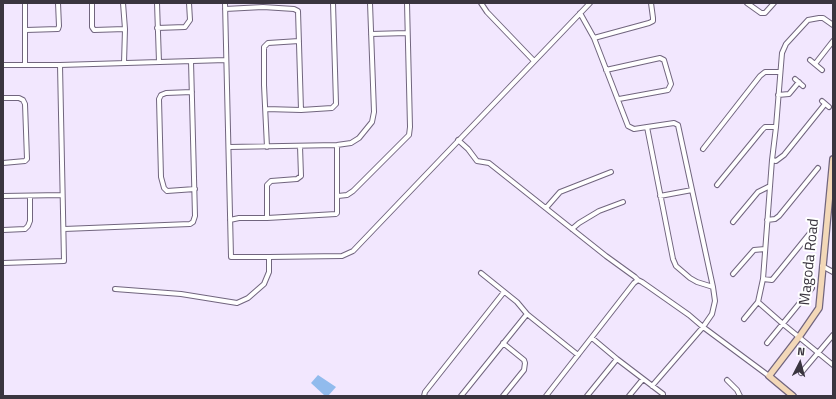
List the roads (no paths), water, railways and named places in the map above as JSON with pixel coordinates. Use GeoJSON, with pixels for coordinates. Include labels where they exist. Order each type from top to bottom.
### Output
{"type":"FeatureCollection","features":[{"type":"Feature","properties":{"kind":"street"},"geometry":{"type":"LineString","coordinates":[[25,3],[25,64]]}},
{"type":"Feature","properties":{"kind":"street"},"geometry":{"type":"LineString","coordinates":[[26,30],[58,30],[58,3]]}},
{"type":"Feature","properties":{"kind":"street"},"geometry":{"type":"LineString","coordinates":[[92,3],[92,27],[94,30],[125,29]]}},
{"type":"Feature","properties":{"kind":"street"},"geometry":{"type":"LineString","coordinates":[[123,3],[125,29],[124,63]]}},
{"type":"Feature","properties":{"kind":"street"},"geometry":{"type":"LineString","coordinates":[[157,3],[159,62]]}},
{"type":"Feature","properties":{"kind":"street"},"geometry":{"type":"LineString","coordinates":[[157,28],[185,27],[190,20],[189,3]]}},
{"type":"Feature","properties":{"kind":"street"},"geometry":{"type":"LineString","coordinates":[[225,3],[231,257],[342,256],[353,251],[590,3]]}},
{"type":"Feature","properties":{"kind":"street"},"geometry":{"type":"LineString","coordinates":[[266,109],[300,110],[332,108],[336,104],[333,3]]}},
{"type":"Feature","properties":{"kind":"street"},"geometry":{"type":"LineString","coordinates":[[228,147],[337,145],[355,141],[367,129],[372,122],[374,112],[370,3]]}},
{"type":"Feature","properties":{"kind":"street"},"geometry":{"type":"LineString","coordinates":[[338,196],[347,195],[353,191],[409,135],[407,3]]}},
{"type":"Feature","properties":{"kind":"street"},"geometry":{"type":"LineString","coordinates":[[481,3],[487,12],[534,61]]}},
{"type":"Feature","properties":{"kind":"street"},"geometry":{"type":"LineString","coordinates":[[594,38],[649,23],[653,18],[651,3]]}},
{"type":"Feature","properties":{"kind":"street"},"geometry":{"type":"LineString","coordinates":[[747,3],[757,12],[765,13],[774,3]]}},
{"type":"Feature","properties":{"kind":"street"},"geometry":{"type":"LineString","coordinates":[[225,9],[263,5],[294,9],[298,11],[300,110]]}},
{"type":"Feature","properties":{"kind":"street"},"geometry":{"type":"LineString","coordinates":[[580,13],[594,38],[619,99],[628,126],[634,129],[674,123],[678,125],[713,286],[714,306],[712,314],[703,327],[652,386]]}},
{"type":"Feature","properties":{"kind":"street"},"geometry":{"type":"LineString","coordinates":[[744,319],[758,302],[763,279],[782,53],[786,44],[808,20],[823,18],[833,25]]}},
{"type":"Feature","properties":{"kind":"street"},"geometry":{"type":"LineString","coordinates":[[371,34],[407,33]]}},
{"type":"Feature","properties":{"kind":"street"},"geometry":{"type":"LineString","coordinates":[[267,147],[264,47],[268,43],[299,41]]}},
{"type":"Feature","properties":{"kind":"street"},"geometry":{"type":"LineString","coordinates":[[815,64],[833,41]]}},
{"type":"Feature","properties":{"kind":"street"},"geometry":{"type":"LineString","coordinates":[[606,70],[660,58],[664,60],[671,84],[668,90],[619,99]]}},
{"type":"Feature","properties":{"kind":"street"},"geometry":{"type":"LineString","coordinates":[[3,65],[60,65],[226,60]]}},
{"type":"Feature","properties":{"kind":"street"},"geometry":{"type":"LineString","coordinates":[[810,60],[822,70]]}},
{"type":"Feature","properties":{"kind":"street"},"geometry":{"type":"LineString","coordinates":[[64,229],[190,224],[195,220],[191,61]]}},
{"type":"Feature","properties":{"kind":"street"},"geometry":{"type":"LineString","coordinates":[[3,263],[64,261],[60,65]]}},
{"type":"Feature","properties":{"kind":"street"},"geometry":{"type":"LineString","coordinates":[[703,149],[760,76],[765,72],[780,72]]}},
{"type":"Feature","properties":{"kind":"street"},"geometry":{"type":"LineString","coordinates":[[778,95],[789,94],[797,81],[803,86]]}},
{"type":"Feature","properties":{"kind":"street"},"geometry":{"type":"LineString","coordinates":[[192,92],[166,93],[160,96],[160,145],[161,176],[164,188],[167,191],[195,189]]}},
{"type":"Feature","properties":{"kind":"street"},"geometry":{"type":"LineString","coordinates":[[3,98],[19,98],[23,100],[25,104],[27,159],[25,161],[3,163]]}},
{"type":"Feature","properties":{"kind":"street"},"geometry":{"type":"LineString","coordinates":[[772,160],[776,161],[784,155],[825,104]]}},
{"type":"Feature","properties":{"kind":"street"},"geometry":{"type":"LineString","coordinates":[[718,185],[765,126],[776,127]]}},
{"type":"Feature","properties":{"kind":"street"},"geometry":{"type":"LineString","coordinates":[[647,127],[673,259],[676,266],[690,278],[697,282],[713,286]]}},
{"type":"Feature","properties":{"kind":"street"},"geometry":{"type":"LineString","coordinates":[[458,140],[478,161],[489,163],[606,256],[689,315],[793,396]]}},
{"type":"Feature","properties":{"kind":"street"},"geometry":{"type":"LineString","coordinates":[[230,220],[238,218],[336,214],[338,196],[337,145]]}},
{"type":"Feature","properties":{"kind":"street"},"geometry":{"type":"LineString","coordinates":[[267,218],[267,185],[271,181],[297,179],[302,176],[300,146]]}},
{"type":"Feature","properties":{"kind":"street","name":"Magoda Road"},"geometry":{"type":"LineString","coordinates":[[769,376],[819,308],[833,159]]}},
{"type":"Feature","properties":{"kind":"street"},"geometry":{"type":"LineString","coordinates":[[767,220],[775,219],[779,216],[818,168]]}},
{"type":"Feature","properties":{"kind":"street"},"geometry":{"type":"LineString","coordinates":[[546,208],[560,192],[611,172]]}},
{"type":"Feature","properties":{"kind":"street"},"geometry":{"type":"LineString","coordinates":[[733,222],[758,192],[770,186]]}},
{"type":"Feature","properties":{"kind":"street"},"geometry":{"type":"LineString","coordinates":[[660,196],[692,190]]}},
{"type":"Feature","properties":{"kind":"street"},"geometry":{"type":"LineString","coordinates":[[3,196],[62,194]]}},
{"type":"Feature","properties":{"kind":"street"},"geometry":{"type":"LineString","coordinates":[[3,230],[25,229],[28,226],[30,221],[30,196]]}},
{"type":"Feature","properties":{"kind":"street"},"geometry":{"type":"LineString","coordinates":[[572,229],[599,211],[623,202]]}},
{"type":"Feature","properties":{"kind":"street"},"geometry":{"type":"LineString","coordinates":[[763,279],[772,280],[815,227]]}},
{"type":"Feature","properties":{"kind":"street"},"geometry":{"type":"LineString","coordinates":[[733,274],[754,250],[765,249]]}},
{"type":"Feature","properties":{"kind":"street"},"geometry":{"type":"LineString","coordinates":[[115,290],[181,294],[237,303],[248,298],[264,284],[269,272],[269,257]]}},
{"type":"Feature","properties":{"kind":"street"},"geometry":{"type":"LineString","coordinates":[[822,265],[833,272]]}},
{"type":"Feature","properties":{"kind":"street"},"geometry":{"type":"LineString","coordinates":[[481,273],[517,302],[527,314],[578,355]]}},
{"type":"Feature","properties":{"kind":"street"},"geometry":{"type":"LineString","coordinates":[[546,396],[638,280]]}},
{"type":"Feature","properties":{"kind":"street"},"geometry":{"type":"LineString","coordinates":[[767,343],[812,288]]}},
{"type":"Feature","properties":{"kind":"street"},"geometry":{"type":"LineString","coordinates":[[424,396],[425,392],[504,292]]}},
{"type":"Feature","properties":{"kind":"street"},"geometry":{"type":"LineString","coordinates":[[758,302],[782,324],[833,365]]}},
{"type":"Feature","properties":{"kind":"street"},"geometry":{"type":"LineString","coordinates":[[461,396],[527,314]]}},
{"type":"Feature","properties":{"kind":"street"},"geometry":{"type":"LineString","coordinates":[[801,373],[833,335]]}},
{"type":"Feature","properties":{"kind":"street"},"geometry":{"type":"LineString","coordinates":[[592,338],[663,394],[663,396]]}},
{"type":"Feature","properties":{"kind":"street"},"geometry":{"type":"LineString","coordinates":[[503,343],[524,360],[525,363],[524,370],[503,396]]}},
{"type":"Feature","properties":{"kind":"street"},"geometry":{"type":"LineString","coordinates":[[587,396],[617,359]]}},
{"type":"Feature","properties":{"kind":"street"},"geometry":{"type":"LineString","coordinates":[[629,396],[643,379]]}},
{"type":"Feature","properties":{"kind":"street"},"geometry":{"type":"LineString","coordinates":[[727,380],[737,390],[740,396]]}},
{"type":"Feature","properties":{"kind":"water"},"geometry":{"type":"Polygon","coordinates":[[[318,375],[336,387],[328,396],[325,396],[311,383],[318,375]]]}}]}
